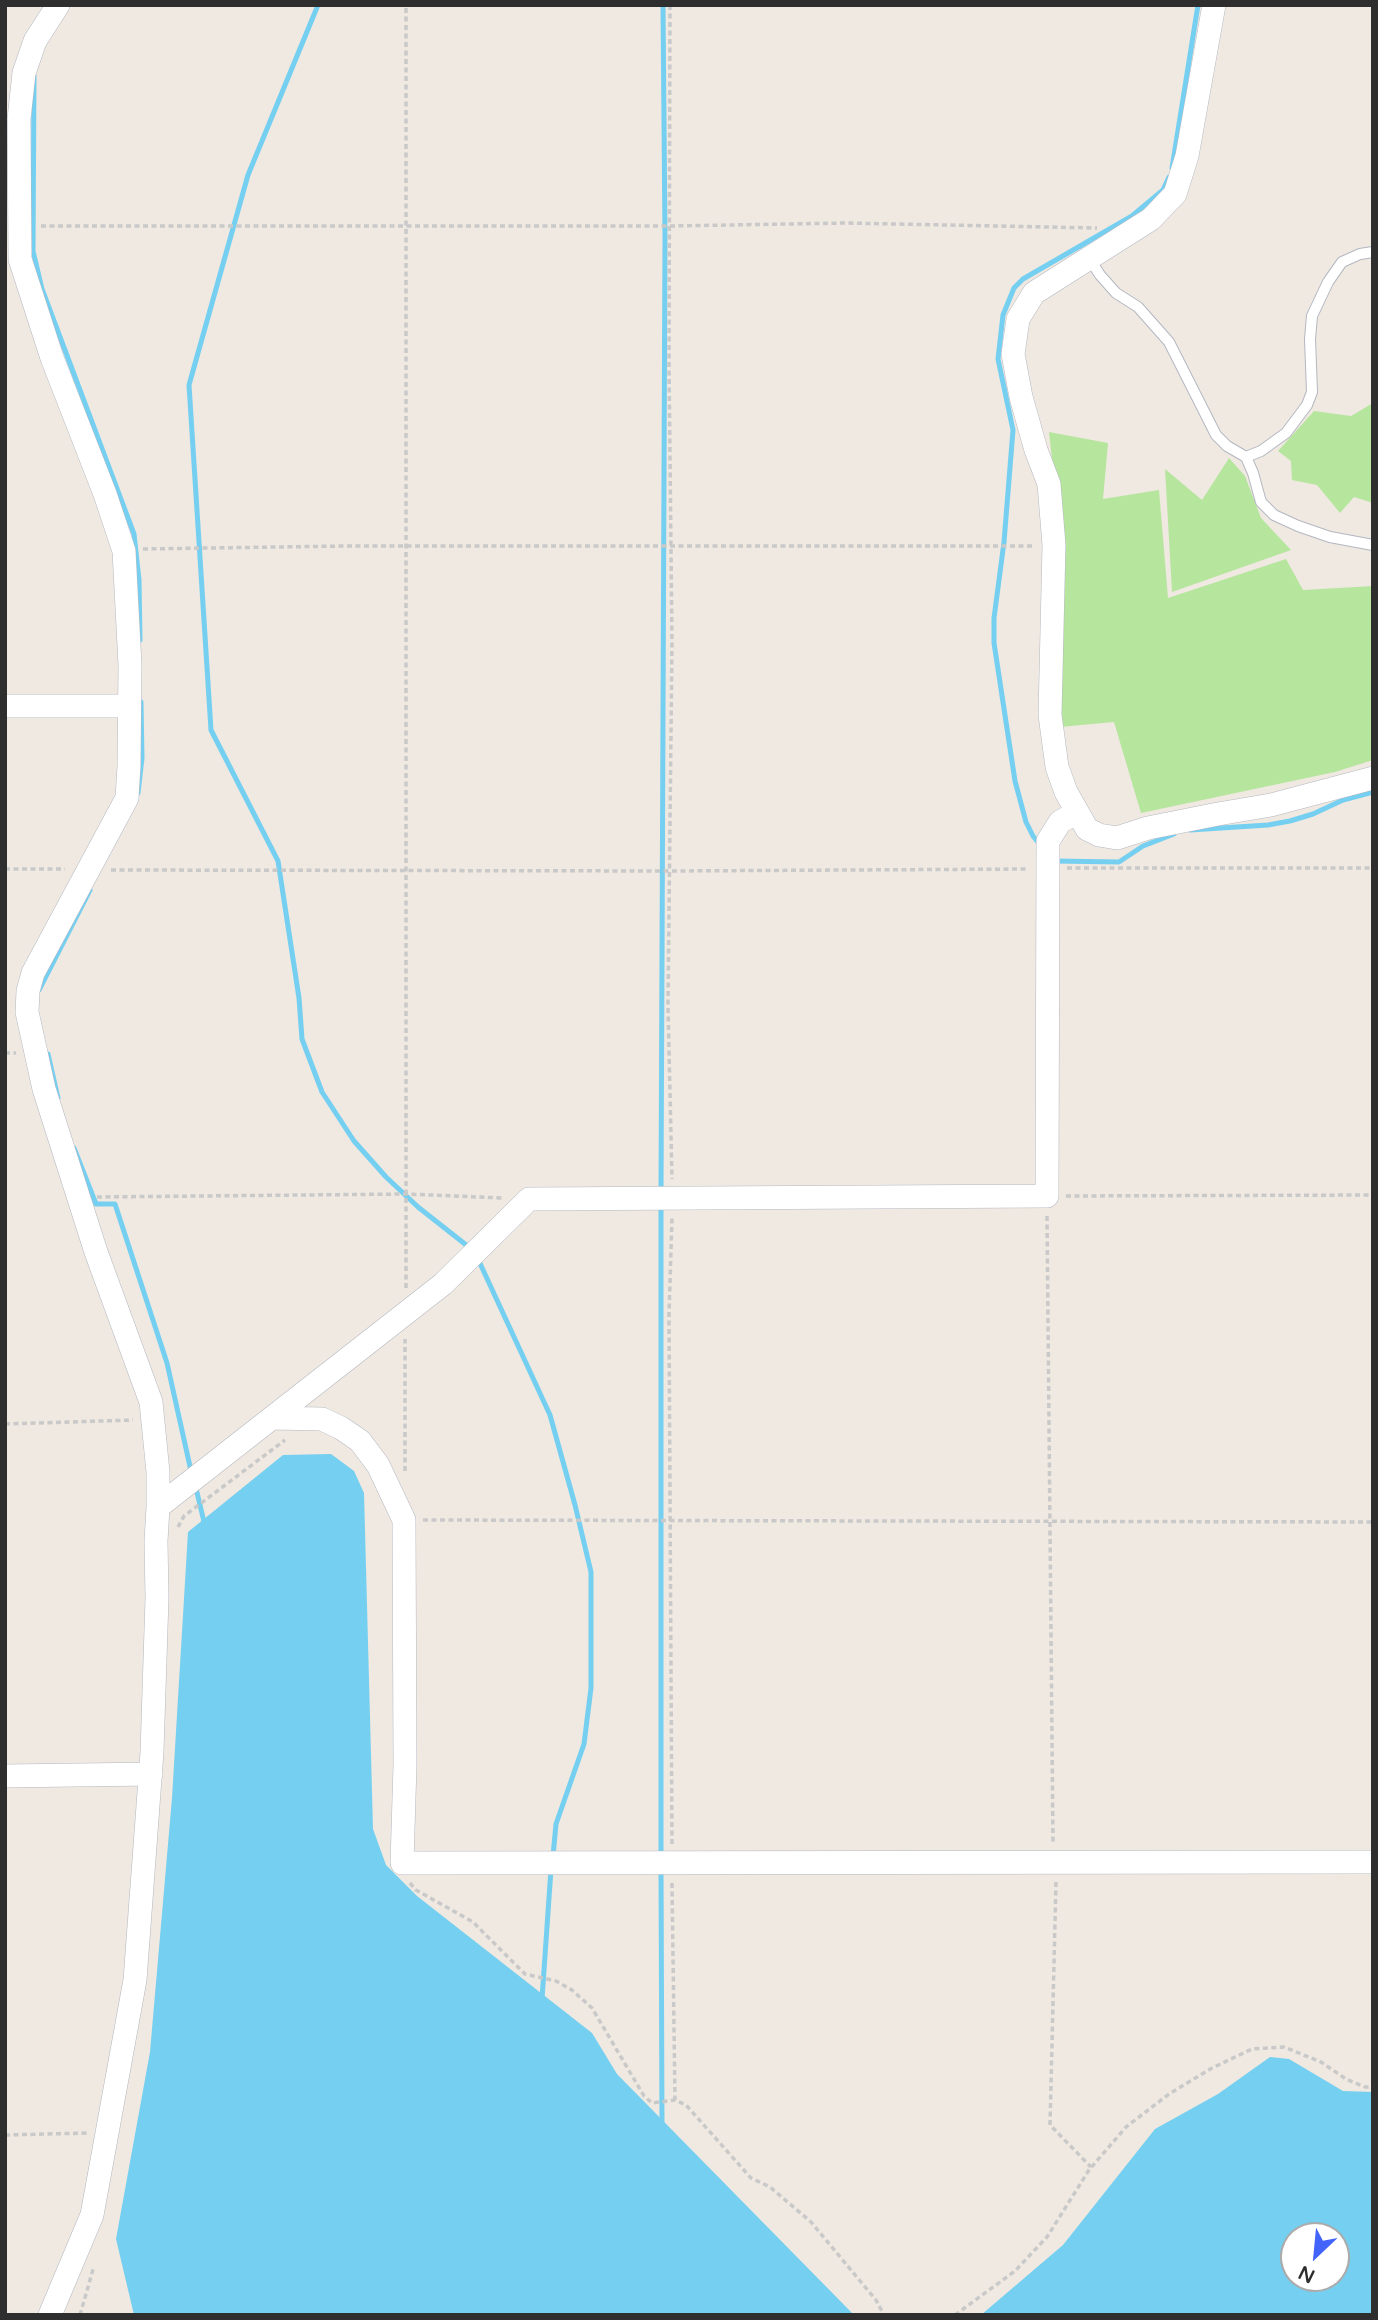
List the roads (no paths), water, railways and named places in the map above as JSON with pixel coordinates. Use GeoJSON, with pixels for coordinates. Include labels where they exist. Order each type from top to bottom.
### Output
{"type":"FeatureCollection","features":[{"type":"Feature","properties":{"kind":"street"},"geometry":{"type":"LineString","coordinates":[[50,2315],[92,2215],[135,1980],[150,1774],[158,1507],[158,1472],[151,1402],[96,1252],[44,1089],[27,1012],[27,991],[33,973],[127,798],[130,665],[124,551],[105,494],[64,391],[20,259],[21,226],[13,189],[13,102],[35,41],[58,5]]}},
{"type":"Feature","properties":{"kind":"street"},"geometry":{"type":"LineString","coordinates":[[1214,5],[1187,156],[1175,194],[1151,219],[1034,293],[1018,319],[1013,354],[1021,397],[1049,484],[1054,545],[1050,715],[1057,766],[1066,792],[1087,829],[1098,835],[1117,838],[1194,818],[1271,805],[1373,778]]}},
{"type":"Feature","properties":{"kind":"street"},"geometry":{"type":"LineString","coordinates":[[5,706],[129,706]]}},
{"type":"Feature","properties":{"kind":"street"},"geometry":{"type":"LineString","coordinates":[[158,1507],[443,1284],[529,1199],[1047,1196],[1048,841],[1060,822],[1077,812]]}},
{"type":"Feature","properties":{"kind":"street"},"geometry":{"type":"LineString","coordinates":[[274,1418],[322,1419],[360,1441],[378,1465],[404,1520],[405,1765],[402,1863],[1373,1862]]}},
{"type":"Feature","properties":{"kind":"street"},"geometry":{"type":"LineString","coordinates":[[5,1776],[150,1774]]}},
{"type":"Feature","properties":{"kind":"lane"},"geometry":{"type":"LineString","coordinates":[[1246,457],[1261,451],[1286,433],[1307,405],[1312,392],[1312,316],[1328,282],[1342,262],[1373,252]]}},
{"type":"Feature","properties":{"kind":"lane"},"geometry":{"type":"LineString","coordinates":[[1089,258],[1116,293],[1138,307],[1169,342],[1216,435],[1227,446],[1246,457],[1254,472],[1261,502],[1274,515],[1298,526],[1330,537],[1373,545]]}},
{"type":"Feature","properties":{"kind":"water"},"geometry":{"type":"Polygon","coordinates":[[[331,1454],[354,1471],[364,1493],[373,1829],[386,1865],[417,1896],[592,2033],[617,2074],[854,2315],[134,2315],[116,2239],[150,2052],[172,1798],[188,1532],[283,1455],[331,1454]]]}},
{"type":"Feature","properties":{"kind":"water"},"geometry":{"type":"Polygon","coordinates":[[[1270,2057],[1289,2059],[1343,2091],[1373,2092],[1373,2315],[981,2315],[1063,2245],[1155,2129],[1218,2094],[1270,2057]]]}},
{"type":"Feature","properties":{"kind":"waterway"},"geometry":{"type":"LineString","coordinates":[[318,5],[248,175],[189,385],[211,730],[278,861],[299,998],[302,1039],[322,1092],[354,1141],[386,1177],[418,1207],[470,1248]]}},
{"type":"Feature","properties":{"kind":"waterway"},"geometry":{"type":"LineString","coordinates":[[661,1192],[665,237],[663,5]]}},
{"type":"Feature","properties":{"kind":"waterway"},"geometry":{"type":"LineString","coordinates":[[1172,168],[1198,5]]}},
{"type":"Feature","properties":{"kind":"waterway"},"geometry":{"type":"LineString","coordinates":[[34,76],[33,251],[42,289],[134,534],[139,580],[140,640]]}},
{"type":"Feature","properties":{"kind":"waterway"},"geometry":{"type":"LineString","coordinates":[[1041,846],[1026,822],[1015,781],[994,643],[994,618],[1004,542],[1013,430],[998,359],[1003,315],[1014,288],[1023,279],[1132,216],[1163,190],[1169,177]]}},
{"type":"Feature","properties":{"kind":"waterway"},"geometry":{"type":"LineString","coordinates":[[138,793],[142,758],[141,702]]}},
{"type":"Feature","properties":{"kind":"waterway"},"geometry":{"type":"LineString","coordinates":[[1190,830],[1290,821],[1343,800],[1373,792]]}},
{"type":"Feature","properties":{"kind":"waterway"},"geometry":{"type":"LineString","coordinates":[[1054,861],[1119,862],[1143,846],[1174,834]]}},
{"type":"Feature","properties":{"kind":"waterway"},"geometry":{"type":"LineString","coordinates":[[39,990],[90,890]]}},
{"type":"Feature","properties":{"kind":"waterway"},"geometry":{"type":"LineString","coordinates":[[48,1054],[58,1098]]}},
{"type":"Feature","properties":{"kind":"waterway"},"geometry":{"type":"LineString","coordinates":[[74,1148],[96,1204],[115,1204],[167,1363],[191,1471]]}},
{"type":"Feature","properties":{"kind":"waterway"},"geometry":{"type":"LineString","coordinates":[[661,1205],[661,1857]]}},
{"type":"Feature","properties":{"kind":"waterway"},"geometry":{"type":"LineString","coordinates":[[478,1259],[550,1415],[591,1572],[591,1688],[584,1744],[556,1824],[553,1856]]}},
{"type":"Feature","properties":{"kind":"waterway"},"geometry":{"type":"LineString","coordinates":[[195,1484],[205,1526]]}},
{"type":"Feature","properties":{"kind":"waterway"},"geometry":{"type":"LineString","coordinates":[[661,1867],[662,2127]]}},
{"type":"Feature","properties":{"kind":"waterway"},"geometry":{"type":"LineString","coordinates":[[542,1999],[551,1869]]}}]}
